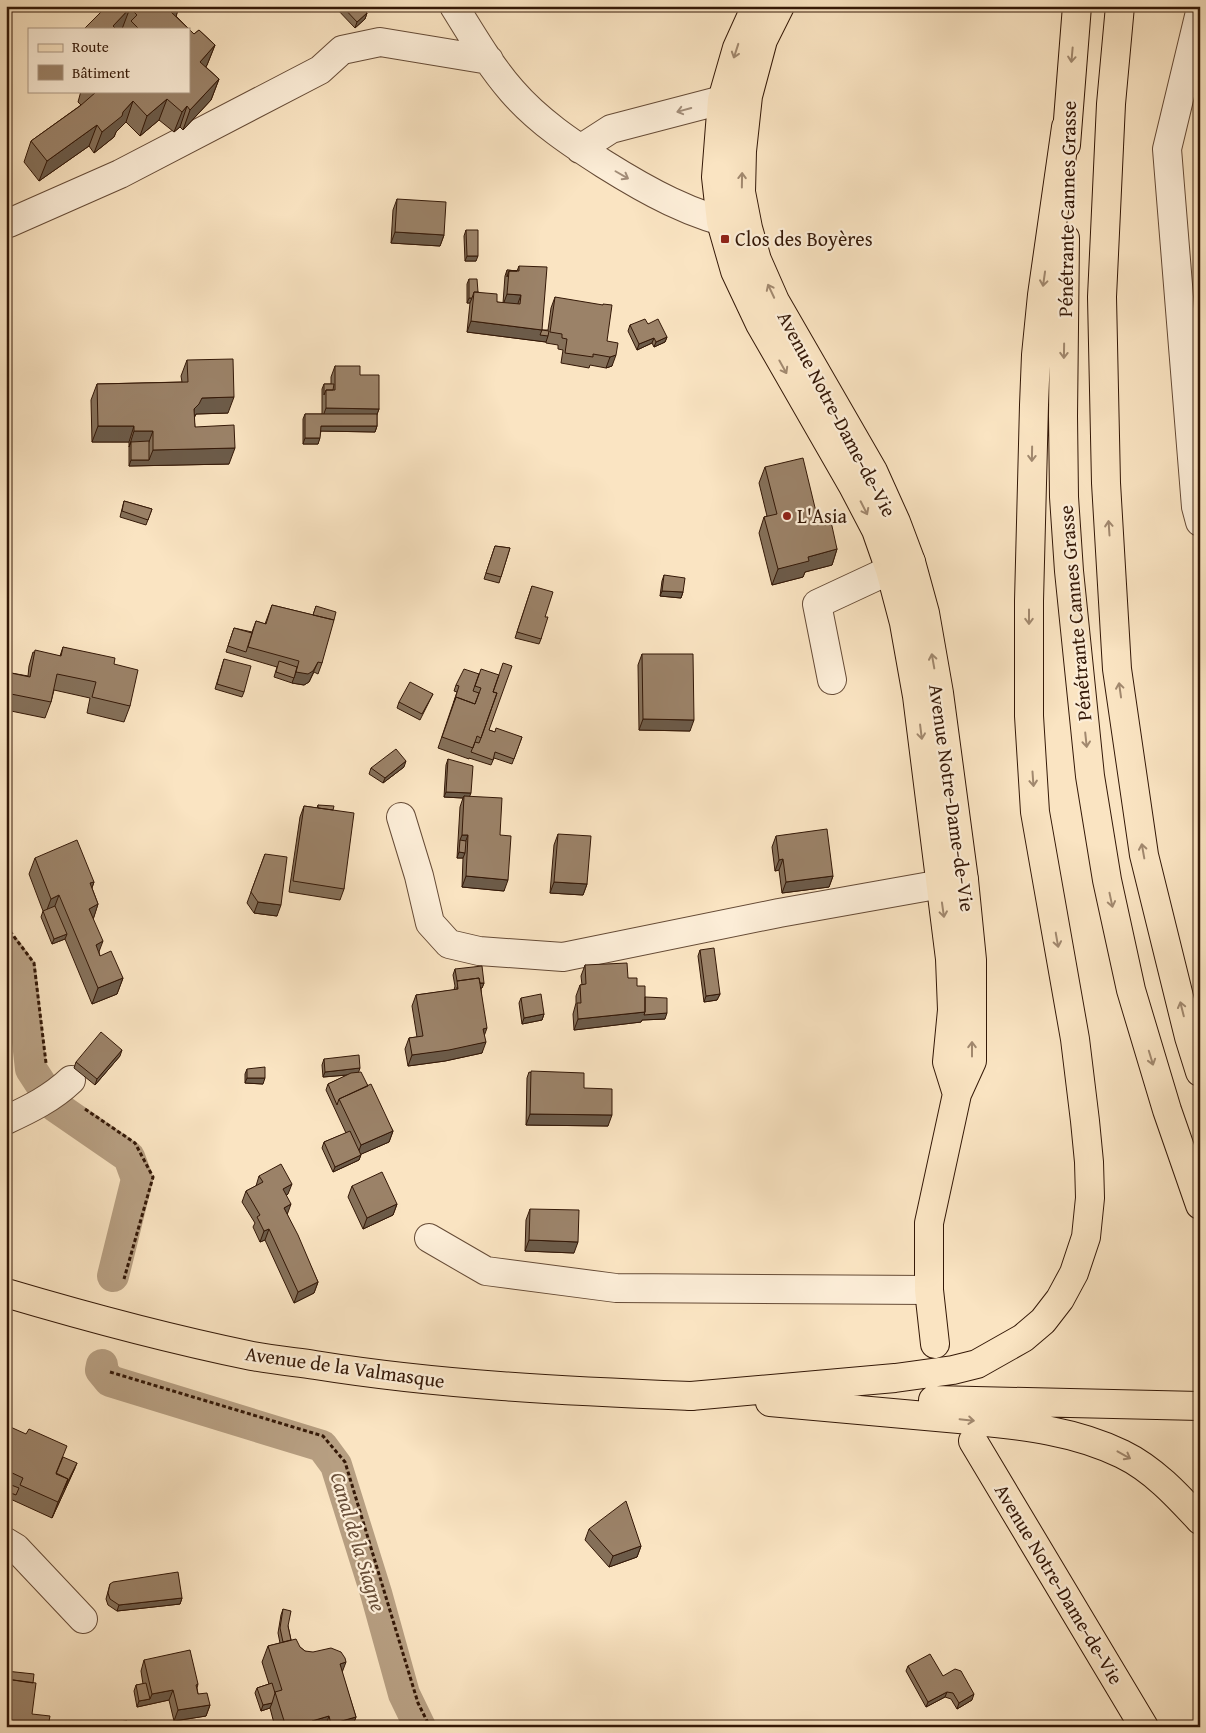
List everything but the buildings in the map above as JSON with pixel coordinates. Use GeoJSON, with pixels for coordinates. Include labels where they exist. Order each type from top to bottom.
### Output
{"type":"FeatureCollection","features":[{"type":"Feature","properties":{"kind":"main road","name":"Avenue Notre-Dame-de-Vie"},"geometry":{"type":"LineString","coordinates":[[756,6],[737,48],[735,98],[742,151],[741,192],[748,228],[756,260],[775,301],[873,471],[896,522],[904,623],[952,882],[950,959],[952,1010],[947,1062],[957,1094],[929,1223],[929,1290],[935,1344]]}},
{"type":"Feature","properties":{"kind":"main road","name":"Avenue Notre-Dame-de-Vie"},"geometry":{"type":"LineString","coordinates":[[780,6],[735,98],[716,177],[721,222],[735,271],[756,316],[876,530],[900,566]]}},
{"type":"Feature","properties":{"kind":"main road","name":"Pénétrante Cannes Grasse"},"geometry":{"type":"LineString","coordinates":[[1076,6],[1066,127],[1064,497],[1069,571],[1090,776],[1107,880],[1130,990],[1200,1205]]}},
{"type":"Feature","properties":{"kind":"main road","name":"Pénétrante Cannes Grasse"},"geometry":{"type":"LineString","coordinates":[[1120,6],[1110,104],[1102,297],[1106,483],[1117,669],[1144,855],[1189,1037],[1200,1072]]}},
{"type":"Feature","properties":{"kind":"main road"},"geometry":{"type":"LineString","coordinates":[[691,1396],[896,1378],[953,1370],[977,1364],[1023,1338],[1043,1321],[1060,1300],[1074,1273],[1086,1237],[1090,1198],[1085,1121],[1075,1039],[1035,812],[1030,716],[1029,601],[1036,355],[1042,295],[1066,127]]}},
{"type":"Feature","properties":{"kind":"main road","name":"Avenue de la Valmasque"},"geometry":{"type":"LineString","coordinates":[[6,1293],[142,1331],[243,1354],[368,1374],[482,1385],[691,1396]]}},
{"type":"Feature","properties":{"kind":"main road"},"geometry":{"type":"LineString","coordinates":[[691,1396],[1200,1406]]}},
{"type":"Feature","properties":{"kind":"main road"},"geometry":{"type":"LineString","coordinates":[[691,1396],[912,1414],[1005,1424],[1049,1430],[1088,1439],[1124,1454],[1158,1477],[1200,1520]]}},
{"type":"Feature","properties":{"kind":"main road","name":"Avenue Notre-Dame-de-Vie"},"geometry":{"type":"LineString","coordinates":[[973,1441],[1144,1727]]}},
{"type":"Feature","properties":{"kind":"street"},"geometry":{"type":"LineString","coordinates":[[454,6],[484,53],[511,90],[538,118],[580,149],[618,173],[676,205],[721,222],[748,228]]}},
{"type":"Feature","properties":{"kind":"street"},"geometry":{"type":"LineString","coordinates":[[1200,12],[1167,149],[1196,507],[1200,522]]}},
{"type":"Feature","properties":{"kind":"street"},"geometry":{"type":"LineString","coordinates":[[10,223],[120,174],[303,79],[320,70],[342,50],[380,42],[484,53]]}},
{"type":"Feature","properties":{"kind":"street"},"geometry":{"type":"LineString","coordinates":[[580,149],[611,129],[735,98]]}},
{"type":"Feature","properties":{"kind":"street"},"geometry":{"type":"LineString","coordinates":[[832,680],[817,604],[900,566]]}},
{"type":"Feature","properties":{"kind":"street"},"geometry":{"type":"LineString","coordinates":[[401,817],[419,876],[430,923],[449,944],[479,951],[563,957],[779,913],[952,882]]}},
{"type":"Feature","properties":{"kind":"street"},"geometry":{"type":"LineString","coordinates":[[6,1120],[36,1106],[65,1086]]}},
{"type":"Feature","properties":{"kind":"street"},"geometry":{"type":"LineString","coordinates":[[429,1238],[486,1271],[616,1288],[929,1290]]}},
{"type":"Feature","properties":{"kind":"street"},"geometry":{"type":"LineString","coordinates":[[6,1542],[16,1548],[83,1619]]}},
{"type":"Feature","properties":{"kind":"path"},"geometry":{"type":"LineString","coordinates":[[110,1372],[323,1436],[345,1462],[418,1703],[430,1727]]}},
{"type":"Feature","properties":{"kind":"waterway","name":"Canal de la Siagne"},"geometry":{"type":"LineString","coordinates":[[6,950],[20,969],[31,1069],[55,1106],[129,1157],[137,1179],[113,1276]]}},
{"type":"Feature","properties":{"kind":"waterway","name":"Canal de la Siagne"},"geometry":{"type":"LineString","coordinates":[[102,1365],[101,1370],[110,1381],[322,1446],[336,1465],[376,1593],[404,1694],[420,1727]]}},
{"type":"Feature","properties":{"kind":"place","name":"Clos des Boyères"},"geometry":{"type":"Point","coordinates":[725,239]}},
{"type":"Feature","properties":{"kind":"place","name":"L'Asia"},"geometry":{"type":"Point","coordinates":[787,516]}}]}
